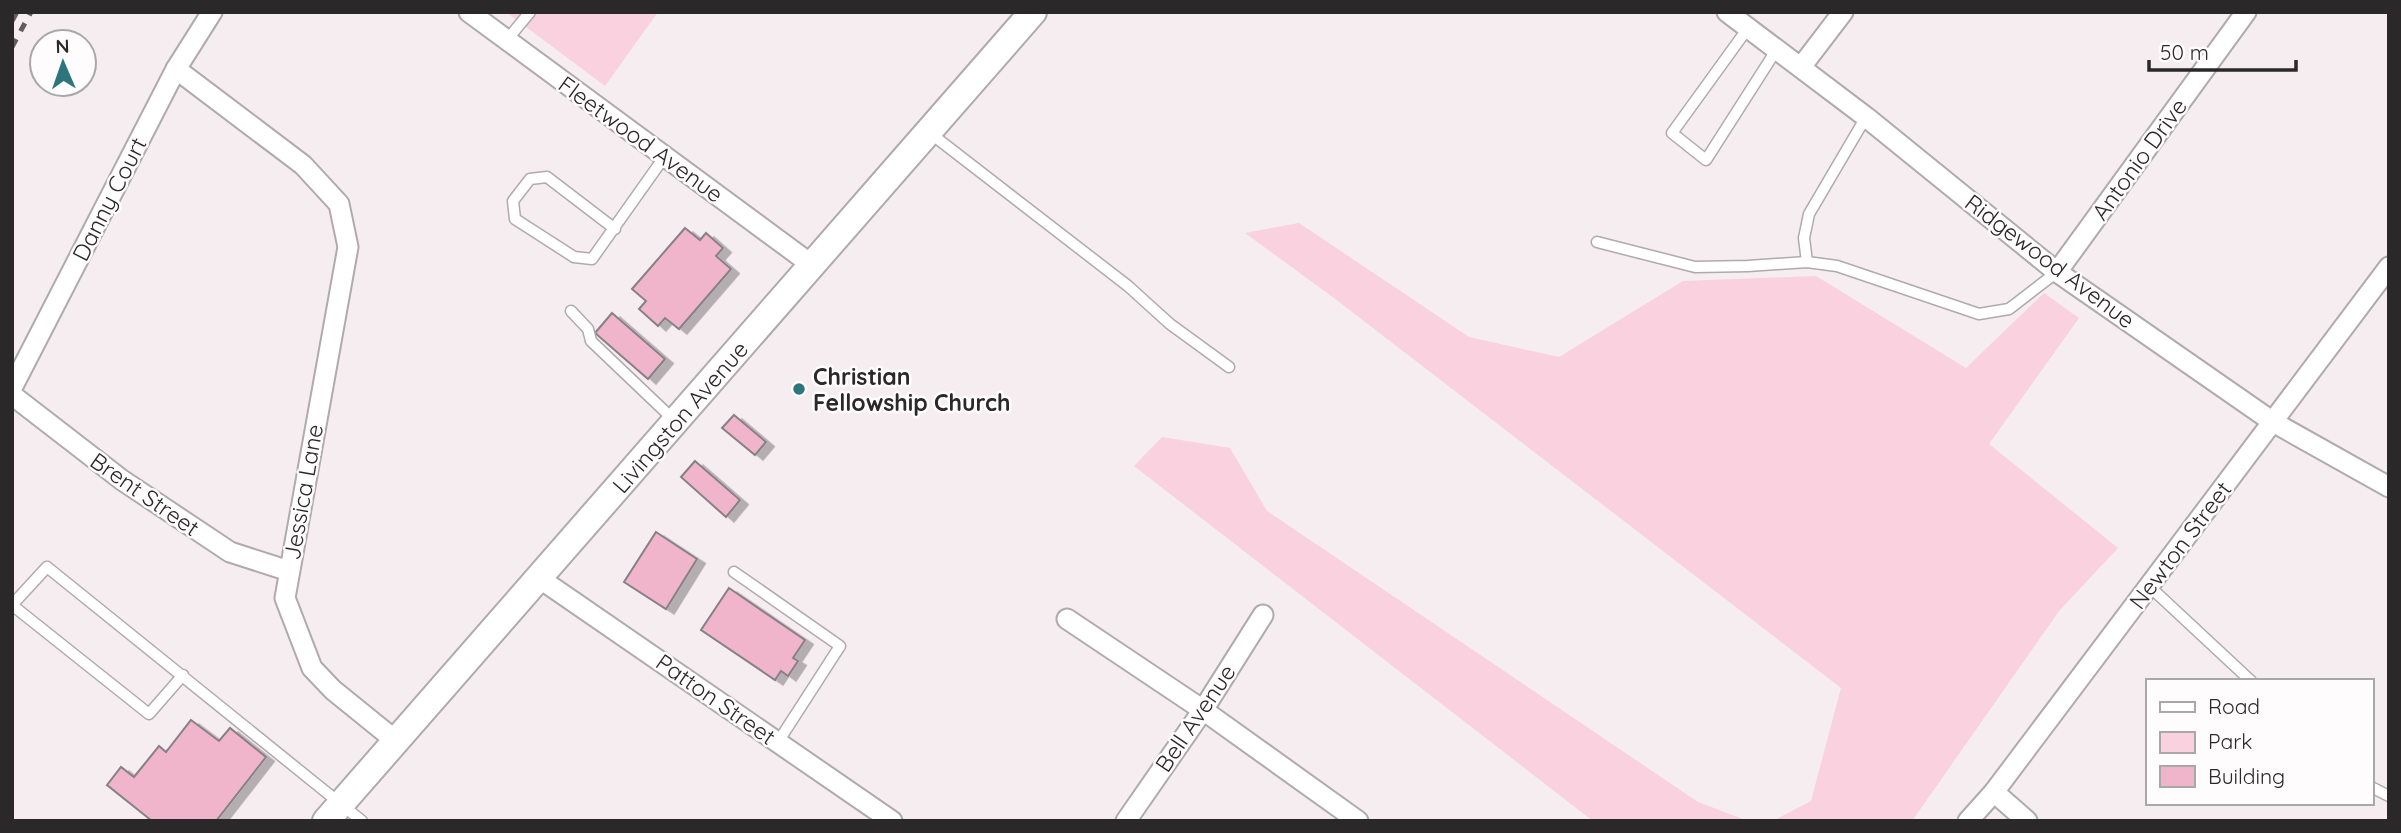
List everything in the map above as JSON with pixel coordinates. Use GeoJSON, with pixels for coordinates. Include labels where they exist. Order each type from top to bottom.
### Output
{"type":"FeatureCollection","features":[{"type":"Feature","properties":{"kind":"main road","name":"Livingston Avenue"},"geometry":{"type":"LineString","coordinates":[[334,812],[1033,12]]}},
{"type":"Feature","properties":{"kind":"street","name":"Danny Court"},"geometry":{"type":"LineString","coordinates":[[12,388],[176,69],[212,12]]}},
{"type":"Feature","properties":{"kind":"street","name":"Fleetwood Avenue"},"geometry":{"type":"LineString","coordinates":[[469,12],[812,265]]}},
{"type":"Feature","properties":{"kind":"street","name":"Ridgewood Avenue"},"geometry":{"type":"LineString","coordinates":[[1727,12],[1866,117],[2057,272],[2273,422],[2389,487]]}},
{"type":"Feature","properties":{"kind":"street"},"geometry":{"type":"LineString","coordinates":[[1801,67],[1843,12]]}},
{"type":"Feature","properties":{"kind":"street","name":"Antonio Drive"},"geometry":{"type":"LineString","coordinates":[[2057,272],[2246,12]]}},
{"type":"Feature","properties":{"kind":"street","name":"Jessica Lane"},"geometry":{"type":"LineString","coordinates":[[176,69],[303,165],[339,204],[348,247],[285,598],[312,668],[333,690],[396,741]]}},
{"type":"Feature","properties":{"kind":"street","name":"Newton Street"},"geometry":{"type":"LineString","coordinates":[[1968,821],[1994,792],[2389,267]]}},
{"type":"Feature","properties":{"kind":"street","name":"Brent Street"},"geometry":{"type":"LineString","coordinates":[[12,395],[122,480],[230,552],[289,571]]}},
{"type":"Feature","properties":{"kind":"street","name":"Patton Street"},"geometry":{"type":"LineString","coordinates":[[539,578],[892,821]]}},
{"type":"Feature","properties":{"kind":"street","name":"Bell Avenue"},"geometry":{"type":"LineString","coordinates":[[1126,821],[1263,615]]}},
{"type":"Feature","properties":{"kind":"street"},"geometry":{"type":"LineString","coordinates":[[1067,619],[1203,709],[1358,821]]}},
{"type":"Feature","properties":{"kind":"street"},"geometry":{"type":"LineString","coordinates":[[1994,792],[2027,821]]}},
{"type":"Feature","properties":{"kind":"lane"},"geometry":{"type":"LineString","coordinates":[[506,41],[530,12]]}},
{"type":"Feature","properties":{"kind":"lane"},"geometry":{"type":"LineString","coordinates":[[1748,29],[1672,133],[1706,160],[1777,49]]}},
{"type":"Feature","properties":{"kind":"lane"},"geometry":{"type":"LineString","coordinates":[[1807,262],[1804,238],[1809,214],[1866,117]]}},
{"type":"Feature","properties":{"kind":"lane"},"geometry":{"type":"LineString","coordinates":[[930,132],[1128,286],[1170,324],[1230,367]]}},
{"type":"Feature","properties":{"kind":"lane"},"geometry":{"type":"LineString","coordinates":[[615,229],[547,177],[530,179],[513,201],[515,219],[573,257],[592,259],[615,229],[665,156]]}},
{"type":"Feature","properties":{"kind":"lane"},"geometry":{"type":"LineString","coordinates":[[1597,242],[1695,267],[1748,267],[1807,262],[1837,266],[1979,314],[2009,309],[2057,272]]}},
{"type":"Feature","properties":{"kind":"lane"},"geometry":{"type":"LineString","coordinates":[[571,311],[588,329],[591,341],[675,422]]}},
{"type":"Feature","properties":{"kind":"lane"},"geometry":{"type":"LineString","coordinates":[[183,675],[149,715],[12,606],[47,567],[183,675],[334,812],[362,821]]}},
{"type":"Feature","properties":{"kind":"lane"},"geometry":{"type":"LineString","coordinates":[[734,572],[840,646],[778,742]]}},
{"type":"Feature","properties":{"kind":"lane"},"geometry":{"type":"LineString","coordinates":[[2149,586],[2249,679]]}},
{"type":"Feature","properties":{"kind":"lane"},"geometry":{"type":"LineString","coordinates":[[2373,788],[2389,796]]}},
{"type":"Feature","properties":{"kind":"green space"},"geometry":{"type":"Polygon","coordinates":[[[506,12],[658,12],[605,86],[506,12]]]}},
{"type":"Feature","properties":{"kind":"green space"},"geometry":{"type":"Polygon","coordinates":[[[1299,223],[1469,337],[1559,357],[1683,281],[1816,276],[1966,368],[2044,293],[2079,318],[1989,444],[2118,548],[2059,611],[1912,821],[1773,821],[1811,801],[1841,688],[1334,298],[1245,233],[1299,223]]]}},
{"type":"Feature","properties":{"kind":"green space"},"geometry":{"type":"Polygon","coordinates":[[[1162,437],[1230,448],[1267,511],[1698,802],[1748,821],[1593,821],[1134,466],[1162,437]]]}},
{"type":"Feature","properties":{"kind":"building"},"geometry":{"type":"Polygon","coordinates":[[[685,228],[700,240],[706,233],[723,248],[716,256],[731,269],[679,329],[665,318],[658,326],[639,309],[646,301],[632,289],[685,228]]]}},
{"type":"Feature","properties":{"kind":"building"},"geometry":{"type":"Polygon","coordinates":[[[612,313],[665,359],[648,379],[595,333],[612,313]]]}},
{"type":"Feature","properties":{"kind":"building"},"geometry":{"type":"Polygon","coordinates":[[[734,415],[766,442],[755,455],[722,428],[734,415]]]}},
{"type":"Feature","properties":{"kind":"building"},"geometry":{"type":"Polygon","coordinates":[[[695,461],[740,500],[726,517],[681,477],[695,461]]]}},
{"type":"Feature","properties":{"kind":"building"},"geometry":{"type":"Polygon","coordinates":[[[656,532],[697,559],[666,609],[624,582],[656,532]]]}},
{"type":"Feature","properties":{"kind":"building"},"geometry":{"type":"Polygon","coordinates":[[[729,588],[805,640],[793,658],[798,661],[788,676],[781,671],[775,680],[701,630],[729,588]]]}},
{"type":"Feature","properties":{"kind":"building"},"geometry":{"type":"Polygon","coordinates":[[[191,720],[219,741],[230,728],[266,757],[216,821],[152,821],[107,785],[121,767],[134,777],[159,746],[166,752],[191,720]]]}},
{"type":"Feature","properties":{"kind":"railway"},"geometry":{"type":"LineString","coordinates":[[12,21],[17,12]]}},
{"type":"Feature","properties":{"kind":"railway"},"geometry":{"type":"LineString","coordinates":[[12,47],[31,12]]}},
{"type":"Feature","properties":{"kind":"place","name":"Christian Fellowship Church"},"geometry":{"type":"Point","coordinates":[799,389]}}]}
